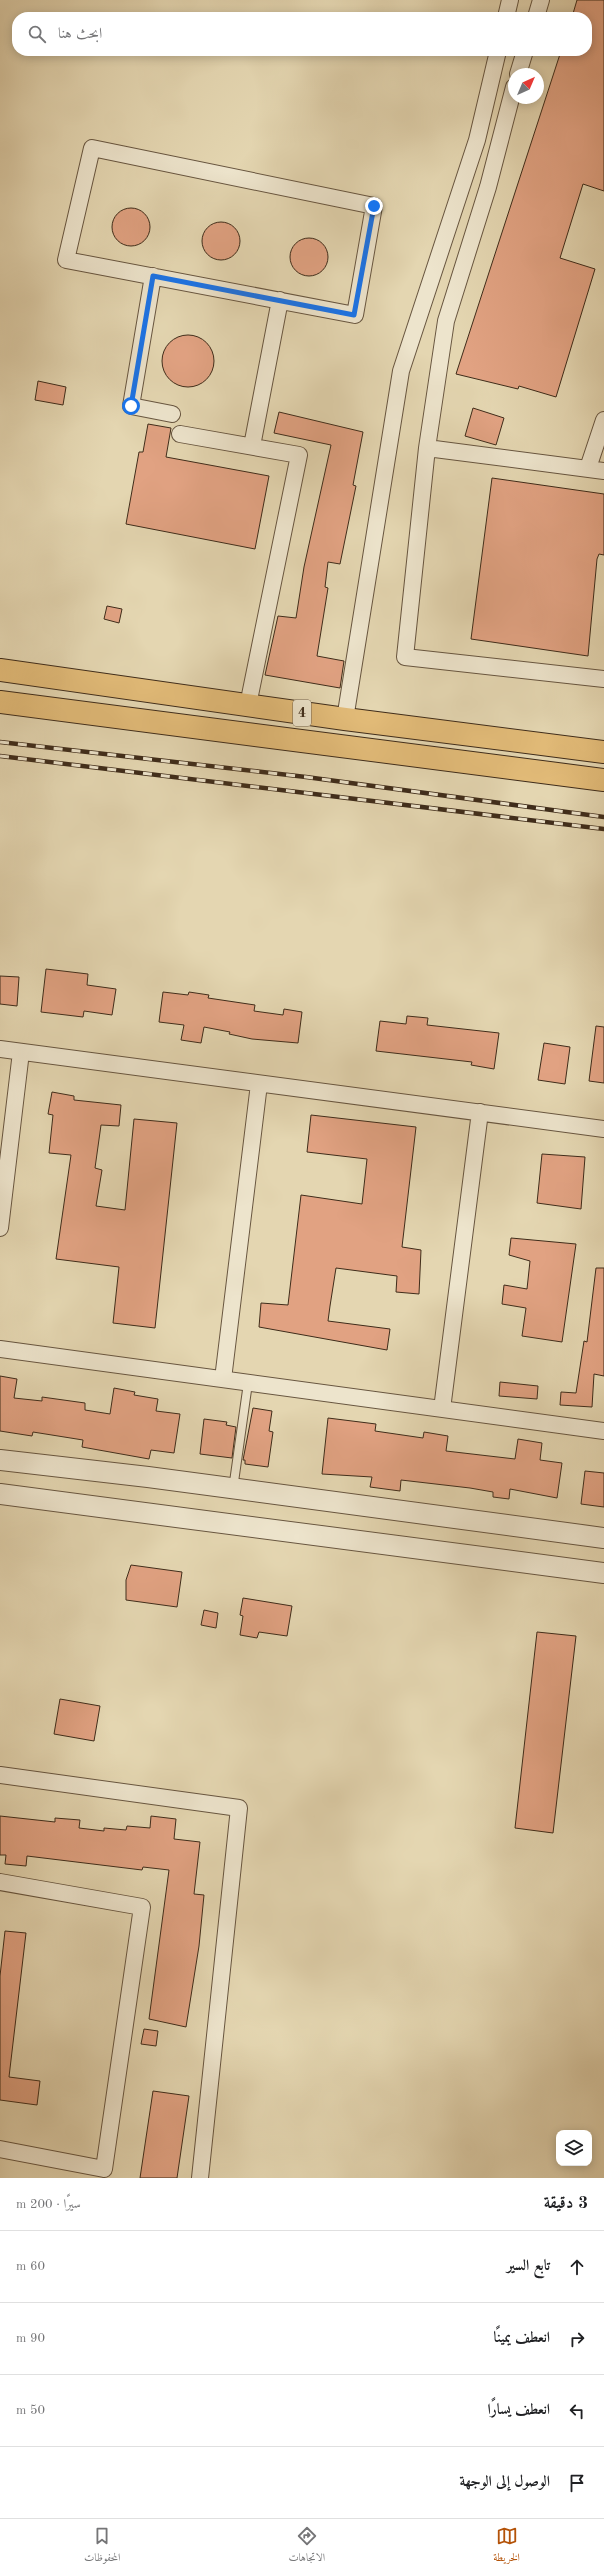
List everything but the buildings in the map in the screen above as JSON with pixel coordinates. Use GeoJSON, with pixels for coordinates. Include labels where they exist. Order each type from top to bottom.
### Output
{"type":"FeatureCollection","features":[{"type":"Feature","properties":{"kind":"main road","name":"4"},"geometry":{"type":"LineString","coordinates":[[0,670],[345,719],[604,752]]}},
{"type":"Feature","properties":{"kind":"main road","name":"4"},"geometry":{"type":"LineString","coordinates":[[0,702],[604,780]]}},
{"type":"Feature","properties":{"kind":"street"},"geometry":{"type":"LineString","coordinates":[[507,12],[510,0]]}},
{"type":"Feature","properties":{"kind":"street"},"geometry":{"type":"LineString","coordinates":[[537,12],[541,0]]}},
{"type":"Feature","properties":{"kind":"street"},"geometry":{"type":"LineString","coordinates":[[345,719],[401,371],[477,140],[497,56]]}},
{"type":"Feature","properties":{"kind":"street"},"geometry":{"type":"LineString","coordinates":[[520,68],[523,56]]}},
{"type":"Feature","properties":{"kind":"street"},"geometry":{"type":"LineString","coordinates":[[510,104],[488,187],[446,321],[428,448],[406,657],[604,679]]}},
{"type":"Feature","properties":{"kind":"street"},"geometry":{"type":"LineString","coordinates":[[92,148],[374,206],[354,315],[153,276],[66,260],[92,148]]}},
{"type":"Feature","properties":{"kind":"street"},"geometry":{"type":"LineString","coordinates":[[153,276],[131,406],[172,414]]}},
{"type":"Feature","properties":{"kind":"street"},"geometry":{"type":"LineString","coordinates":[[252,446],[280,300]]}},
{"type":"Feature","properties":{"kind":"street"},"geometry":{"type":"LineString","coordinates":[[588,468],[604,420]]}},
{"type":"Feature","properties":{"kind":"street"},"geometry":{"type":"LineString","coordinates":[[180,434],[299,455],[248,705]]}},
{"type":"Feature","properties":{"kind":"street"},"geometry":{"type":"LineString","coordinates":[[428,448],[604,471]]}},
{"type":"Feature","properties":{"kind":"street"},"geometry":{"type":"LineString","coordinates":[[0,1049],[604,1129]]}},
{"type":"Feature","properties":{"kind":"street"},"geometry":{"type":"LineString","coordinates":[[0,1228],[2,1187],[21,1052]]}},
{"type":"Feature","properties":{"kind":"street"},"geometry":{"type":"LineString","coordinates":[[223,1379],[260,1084]]}},
{"type":"Feature","properties":{"kind":"street"},"geometry":{"type":"LineString","coordinates":[[442,1409],[480,1112]]}},
{"type":"Feature","properties":{"kind":"street"},"geometry":{"type":"LineString","coordinates":[[0,1349],[604,1431]]}},
{"type":"Feature","properties":{"kind":"street"},"geometry":{"type":"LineString","coordinates":[[0,1460],[604,1538]]}},
{"type":"Feature","properties":{"kind":"street"},"geometry":{"type":"LineString","coordinates":[[0,1494],[604,1573]]}},
{"type":"Feature","properties":{"kind":"street"},"geometry":{"type":"LineString","coordinates":[[0,1775],[239,1808],[200,2178]]}},
{"type":"Feature","properties":{"kind":"street"},"geometry":{"type":"LineString","coordinates":[[0,1882],[142,1907],[104,2169],[0,2149]]}},
{"type":"Feature","properties":{"kind":"lane"},"geometry":{"type":"LineString","coordinates":[[233,1489],[248,1383]]}},
{"type":"Feature","properties":{"kind":"railway"},"geometry":{"type":"LineString","coordinates":[[0,742],[306,777],[604,817]]}},
{"type":"Feature","properties":{"kind":"railway"},"geometry":{"type":"LineString","coordinates":[[0,756],[604,829]]}},
{"type":"Feature","properties":{"kind":"route"},"geometry":{"type":"LineString","coordinates":[[131,406],[153,276],[354,315],[374,206]]}}]}
